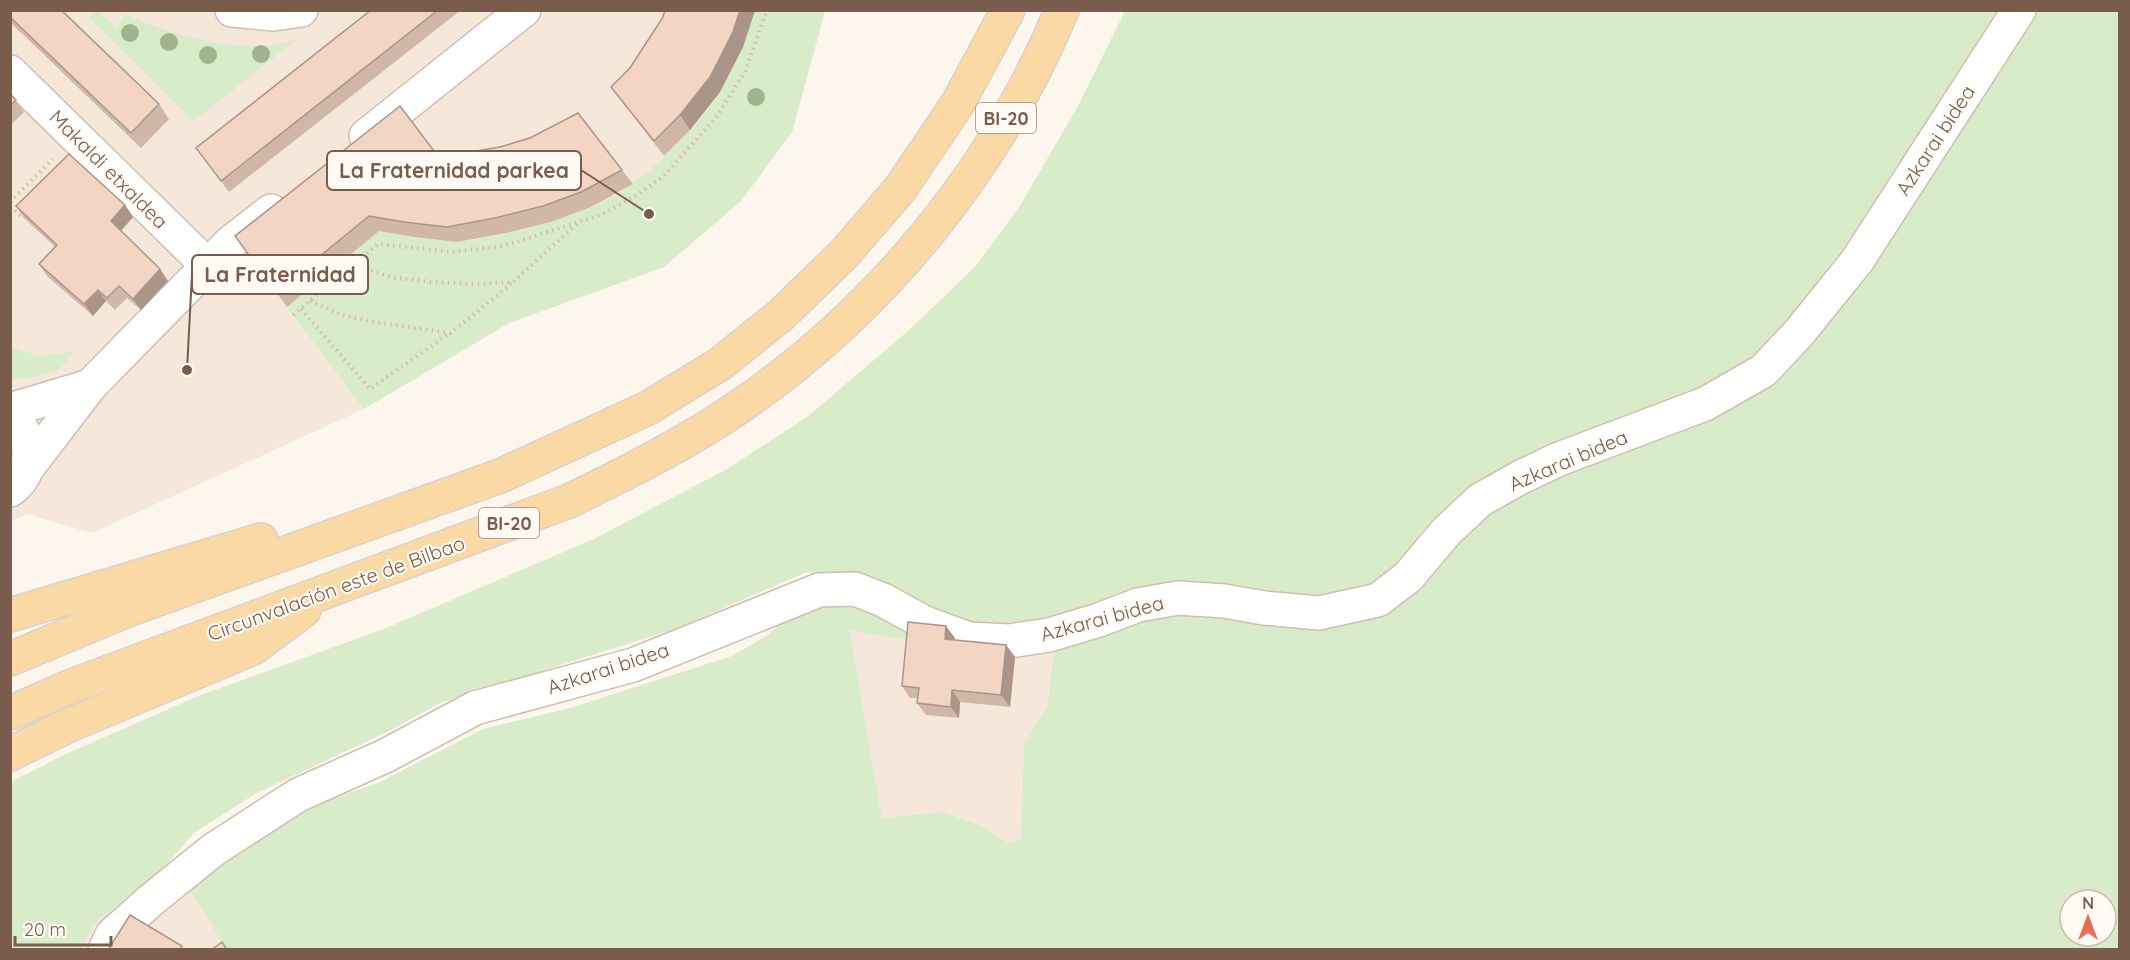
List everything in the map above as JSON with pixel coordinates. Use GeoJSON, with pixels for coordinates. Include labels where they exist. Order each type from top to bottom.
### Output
{"type":"FeatureCollection","features":[{"type":"Feature","properties":{"kind":"main road","name":"BI-20"},"geometry":{"type":"LineString","coordinates":[[10,658],[130,609],[500,476],[648,408],[728,357],[782,315],[828,270],[900,189],[958,103],[1008,10]]}},
{"type":"Feature","properties":{"kind":"main road","name":"Circunvalación este de Bilbao"},"geometry":{"type":"LineString","coordinates":[[10,713],[74,685],[569,501],[678,446],[735,410],[782,377],[834,333],[894,274],[939,219],[1002,126],[1027,82],[1062,10]]}},
{"type":"Feature","properties":{"kind":"main road"},"geometry":{"type":"LineString","coordinates":[[10,615],[440,486],[583,438]]}},
{"type":"Feature","properties":{"kind":"main road"},"geometry":{"type":"LineString","coordinates":[[10,754],[67,726],[253,648],[337,586]]}},
{"type":"Feature","properties":{"kind":"street"},"geometry":{"type":"LineString","coordinates":[[232,10],[274,14],[301,10]]}},
{"type":"Feature","properties":{"kind":"street"},"geometry":{"type":"LineString","coordinates":[[341,155],[524,10]]}},
{"type":"Feature","properties":{"kind":"street","name":"Azkarai bidea"},"geometry":{"type":"LineString","coordinates":[[105,950],[112,936],[150,901],[213,850],[298,795],[385,756],[475,708],[633,665],[819,590],[855,588],[925,623],[969,639],[1009,641],[1049,635],[1138,605],[1178,598],[1224,601],[1263,608],[1319,613],[1378,600],[1408,577],[1446,532],[1480,500],[1559,459],[1705,404],[1763,371],[1798,334],[1857,261],[2019,10]]}},
{"type":"Feature","properties":{"kind":"street","name":"Makaldi etxaldea"},"geometry":{"type":"LineString","coordinates":[[10,72],[208,266]]}},
{"type":"Feature","properties":{"kind":"street"},"geometry":{"type":"LineString","coordinates":[[19,479],[90,386],[230,243],[296,191]]}},
{"type":"Feature","properties":{"kind":"street"},"geometry":{"type":"LineString","coordinates":[[10,410],[90,386]]}},
{"type":"Feature","properties":{"kind":"street"},"geometry":{"type":"LineString","coordinates":[[10,418],[26,435],[30,451],[19,479]]}},
{"type":"Feature","properties":{"kind":"path"},"geometry":{"type":"LineString","coordinates":[[293,315],[378,244],[452,252],[503,246],[602,215],[642,191],[664,176],[717,116],[745,72],[767,10]]}},
{"type":"Feature","properties":{"kind":"path"},"geometry":{"type":"LineString","coordinates":[[10,202],[60,152]]}},
{"type":"Feature","properties":{"kind":"path"},"geometry":{"type":"LineString","coordinates":[[10,207],[24,218],[32,210]]}},
{"type":"Feature","properties":{"kind":"path"},"geometry":{"type":"LineString","coordinates":[[301,309],[370,389],[451,333],[513,282],[580,221]]}},
{"type":"Feature","properties":{"kind":"path"},"geometry":{"type":"LineString","coordinates":[[353,265],[390,277],[431,282],[478,284],[513,282]]}},
{"type":"Feature","properties":{"kind":"path"},"geometry":{"type":"LineString","coordinates":[[309,301],[342,315],[451,333]]}},
{"type":"Feature","properties":{"kind":"shaded area"},"geometry":{"type":"Polygon","coordinates":[[[11,11],[825,11],[792,132],[741,201],[664,267],[509,323],[364,409],[92,533],[27,514],[11,521],[11,11]]]}},
{"type":"Feature","properties":{"kind":"shaded area"},"geometry":{"type":"Polygon","coordinates":[[[850,630],[917,642],[1054,650],[1047,707],[1024,744],[1021,839],[1009,843],[982,826],[943,812],[882,818],[850,630]]]}},
{"type":"Feature","properties":{"kind":"shaded area"},"geometry":{"type":"Polygon","coordinates":[[[167,864],[188,887],[227,949],[83,950],[93,925],[167,864]]]}},
{"type":"Feature","properties":{"kind":"green space"},"geometry":{"type":"Polygon","coordinates":[[[56,11],[65,11],[130,73],[125,77],[56,11]]]}},
{"type":"Feature","properties":{"kind":"green space"},"geometry":{"type":"Polygon","coordinates":[[[97,11],[116,27],[125,14],[175,33],[229,45],[268,46],[296,40],[194,121],[89,17],[97,11]]]}},
{"type":"Feature","properties":{"kind":"green space"},"geometry":{"type":"Polygon","coordinates":[[[755,11],[825,11],[792,132],[741,201],[664,267],[509,323],[364,409],[287,307],[379,231],[447,241],[482,239],[567,216],[595,206],[621,192],[668,153],[713,102],[736,61],[755,11]]]}},
{"type":"Feature","properties":{"kind":"green space"},"geometry":{"type":"Polygon","coordinates":[[[1125,11],[2119,11],[2119,949],[227,950],[188,887],[299,810],[378,783],[483,729],[570,708],[732,656],[768,635],[800,605],[845,577],[807,572],[675,629],[440,703],[395,728],[255,794],[194,833],[167,864],[93,925],[83,949],[11,950],[11,782],[66,754],[198,696],[384,629],[594,539],[727,469],[807,417],[908,331],[976,266],[1021,204],[1078,106],[1125,11]],[[850,630],[882,818],[943,812],[982,826],[1009,843],[1021,839],[1024,744],[1047,707],[1054,651],[917,642],[850,630]]]}},
{"type":"Feature","properties":{"kind":"green space"},"geometry":{"type":"Polygon","coordinates":[[[11,347],[39,356],[75,351],[59,370],[30,378],[11,378],[11,347]]]}},
{"type":"Feature","properties":{"kind":"building"},"geometry":{"type":"Polygon","coordinates":[[[10,10],[61,10],[159,104],[131,133],[10,17],[10,10]]]}},
{"type":"Feature","properties":{"kind":"building"},"geometry":{"type":"Polygon","coordinates":[[[371,10],[438,10],[221,181],[196,148],[371,10]]]}},
{"type":"Feature","properties":{"kind":"building"},"geometry":{"type":"Polygon","coordinates":[[[665,10],[740,10],[733,32],[710,77],[680,115],[654,141],[611,87],[630,68],[663,17],[665,10]]]}},
{"type":"Feature","properties":{"kind":"building"},"geometry":{"type":"Polygon","coordinates":[[[10,94],[16,100],[10,106],[10,94]]]}},
{"type":"Feature","properties":{"kind":"building"},"geometry":{"type":"Polygon","coordinates":[[[400,106],[437,155],[500,147],[530,138],[578,113],[622,170],[581,192],[543,206],[447,227],[369,216],[276,292],[235,236],[400,106]]]}},
{"type":"Feature","properties":{"kind":"building"},"geometry":{"type":"Polygon","coordinates":[[[69,154],[125,205],[111,221],[160,269],[133,299],[119,286],[107,298],[98,290],[84,304],[39,264],[57,245],[16,206],[69,154]]]}},
{"type":"Feature","properties":{"kind":"building"},"geometry":{"type":"Polygon","coordinates":[[[908,622],[946,626],[945,639],[1006,645],[1001,695],[952,690],[951,707],[917,703],[919,688],[902,686],[908,622]]]}},
{"type":"Feature","properties":{"kind":"building"},"geometry":{"type":"Polygon","coordinates":[[[130,915],[182,946],[180,950],[108,950],[130,915]]]}},
{"type":"Feature","properties":{"kind":"building"},"geometry":{"type":"Polygon","coordinates":[[[222,942],[227,950],[211,950],[222,942]]]}},
{"type":"Feature","properties":{"kind":"place","name":"La Fraternidad parkea"},"geometry":{"type":"Point","coordinates":[649,214]}},
{"type":"Feature","properties":{"kind":"place","name":"La Fraternidad"},"geometry":{"type":"Point","coordinates":[187,370]}}]}
